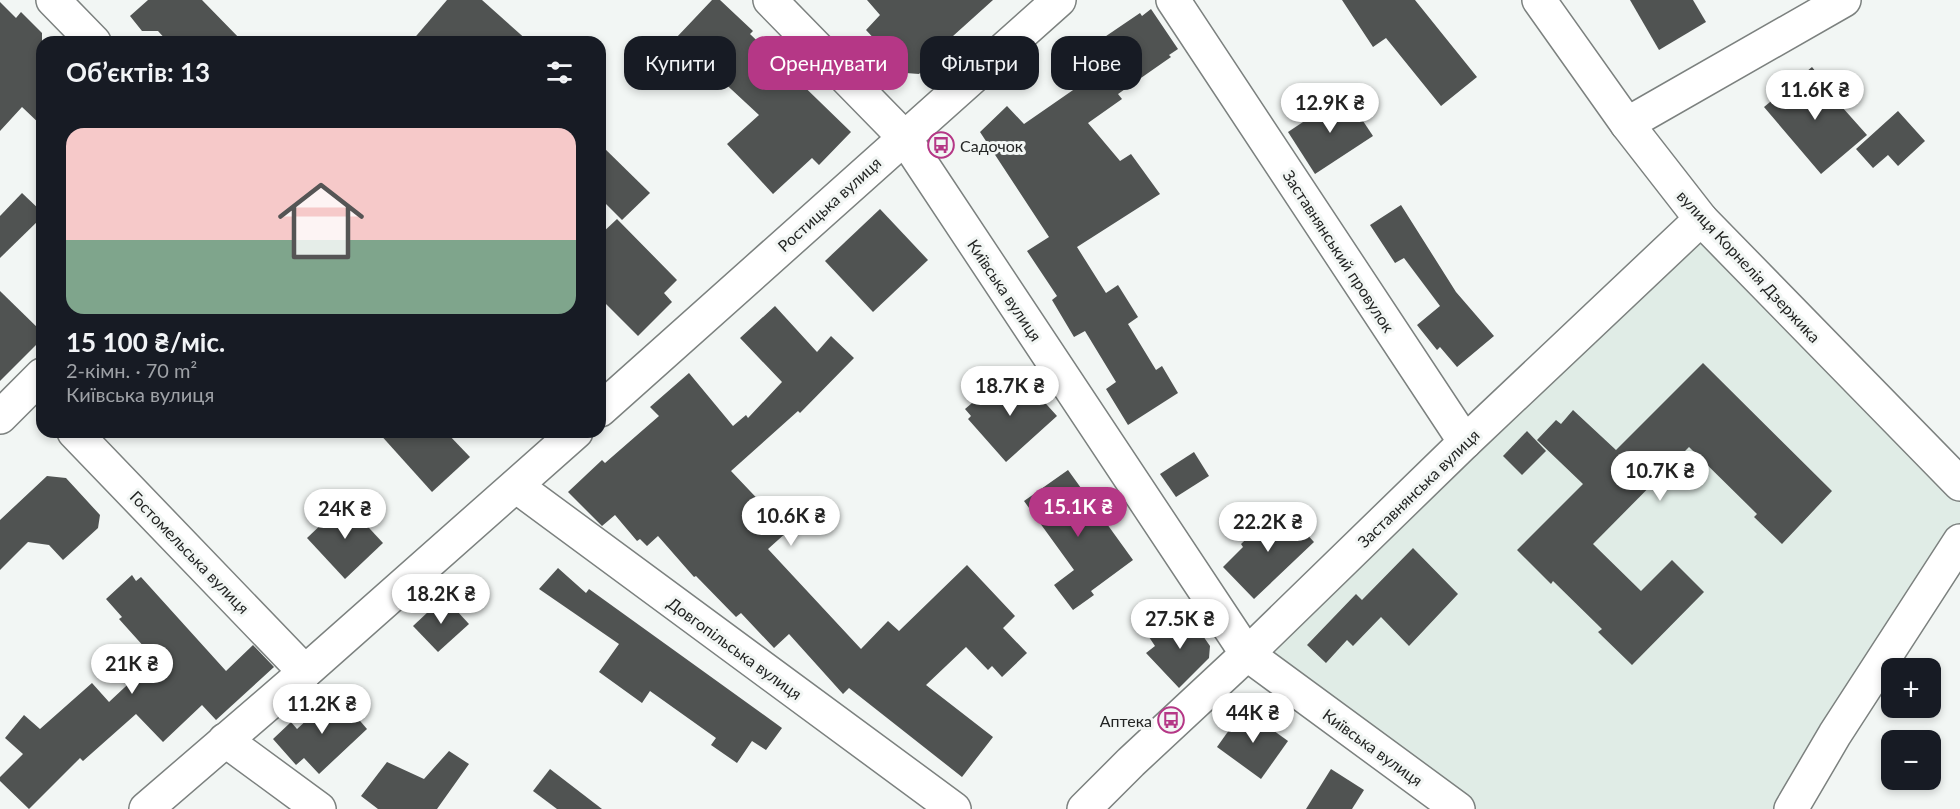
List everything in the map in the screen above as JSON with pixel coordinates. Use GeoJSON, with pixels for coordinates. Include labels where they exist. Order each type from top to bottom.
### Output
{"type":"FeatureCollection","features":[{"type":"Feature","properties":{"kind":"street"},"geometry":{"type":"LineString","coordinates":[[53,0],[88,36]]}},
{"type":"Feature","properties":{"kind":"street","name":"Київська вулиця"},"geometry":{"type":"LineString","coordinates":[[770,0],[904,137],[1247,654],[1458,809]]}},
{"type":"Feature","properties":{"kind":"street","name":"Ростицька вулиця"},"geometry":{"type":"LineString","coordinates":[[606,405],[1059,0]]}},
{"type":"Feature","properties":{"kind":"street","name":"Заставнянський провулок"},"geometry":{"type":"LineString","coordinates":[[1173,0],[1465,442]]}},
{"type":"Feature","properties":{"kind":"street","name":"вулиця Корнелія Дзержика"},"geometry":{"type":"LineString","coordinates":[[1539,0],[1627,124],[1701,219],[1960,484]]}},
{"type":"Feature","properties":{"kind":"street"},"geometry":{"type":"LineString","coordinates":[[1627,124],[1844,0]]}},
{"type":"Feature","properties":{"kind":"street","name":"Заставнянська вулиця"},"geometry":{"type":"LineString","coordinates":[[1084,809],[1465,442],[1701,219]]}},
{"type":"Feature","properties":{"kind":"street"},"geometry":{"type":"LineString","coordinates":[[0,417],[36,389]]}},
{"type":"Feature","properties":{"kind":"street","name":"Гостомельська вулиця"},"geometry":{"type":"LineString","coordinates":[[80,438],[305,672]]}},
{"type":"Feature","properties":{"kind":"street"},"geometry":{"type":"LineString","coordinates":[[146,809],[569,438]]}},
{"type":"Feature","properties":{"kind":"street","name":"Довгопільська вулиця"},"geometry":{"type":"LineString","coordinates":[[516,486],[954,809]]}},
{"type":"Feature","properties":{"kind":"street"},"geometry":{"type":"LineString","coordinates":[[1791,809],[1835,734],[1960,541]]}},
{"type":"Feature","properties":{"kind":"street"},"geometry":{"type":"LineString","coordinates":[[225,740],[319,809]]}},
{"type":"Feature","properties":{"kind":"shaded area"},"geometry":{"type":"Polygon","coordinates":[[[1703,223],[1960,487],[1960,537],[1886,658],[1881,658],[1881,666],[1794,809],[1462,809],[1250,654],[1703,223]]]}},
{"type":"Feature","properties":{"kind":"building"},"geometry":{"type":"Polygon","coordinates":[[[148,0],[202,0],[237,36],[163,36],[158,31],[142,31],[130,16],[148,0]]]}},
{"type":"Feature","properties":{"kind":"building"},"geometry":{"type":"Polygon","coordinates":[[[447,0],[482,0],[522,36],[416,36],[447,0]]]}},
{"type":"Feature","properties":{"kind":"building"},"geometry":{"type":"Polygon","coordinates":[[[712,0],[720,0],[753,31],[750,34],[752,36],[748,36],[748,90],[808,90],[851,132],[819,165],[812,158],[773,194],[727,144],[759,115],[732,90],[736,90],[736,36],[678,36],[712,0]]]}},
{"type":"Feature","properties":{"kind":"building"},"geometry":{"type":"Polygon","coordinates":[[[867,0],[993,0],[953,36],[920,36],[919,74],[908,73],[908,36],[872,36],[866,30],[880,15],[867,0]]]}},
{"type":"Feature","properties":{"kind":"building"},"geometry":{"type":"Polygon","coordinates":[[[1342,0],[1415,0],[1477,77],[1441,106],[1386,38],[1373,47],[1342,0]]]}},
{"type":"Feature","properties":{"kind":"building"},"geometry":{"type":"Polygon","coordinates":[[[1630,0],[1693,0],[1706,22],[1659,50],[1630,0]]]}},
{"type":"Feature","properties":{"kind":"building"},"geometry":{"type":"Polygon","coordinates":[[[0,2],[16,18],[21,12],[42,33],[42,36],[36,36],[36,120],[22,107],[0,131],[0,2]]]}},
{"type":"Feature","properties":{"kind":"building"},"geometry":{"type":"Polygon","coordinates":[[[1151,9],[1178,49],[1169,55],[1171,57],[1142,77],[1142,36],[1106,36],[1140,13],[1142,16],[1151,9]]]}},
{"type":"Feature","properties":{"kind":"building"},"geometry":{"type":"Polygon","coordinates":[[[1812,67],[1836,97],[1834,98],[1867,135],[1821,174],[1764,107],[1812,67]]]}},
{"type":"Feature","properties":{"kind":"building"},"geometry":{"type":"Polygon","coordinates":[[[1073,90],[1124,90],[1118,94],[1122,99],[1088,123],[1120,161],[1131,154],[1160,194],[1077,247],[1106,293],[1118,285],[1138,317],[1128,324],[1156,370],[1162,366],[1178,393],[1128,425],[1106,389],[1116,382],[1085,331],[1074,337],[1052,300],[1057,296],[1027,251],[1049,237],[980,132],[1007,106],[1024,124],[1073,90]]]}},
{"type":"Feature","properties":{"kind":"building"},"geometry":{"type":"Polygon","coordinates":[[[1345,94],[1373,136],[1315,174],[1288,132],[1345,94]]]}},
{"type":"Feature","properties":{"kind":"building"},"geometry":{"type":"Polygon","coordinates":[[[1898,111],[1925,141],[1898,166],[1888,155],[1873,168],[1856,149],[1898,111]]]}},
{"type":"Feature","properties":{"kind":"building"},"geometry":{"type":"Polygon","coordinates":[[[606,150],[650,193],[622,220],[606,204],[606,150]]]}},
{"type":"Feature","properties":{"kind":"building"},"geometry":{"type":"Polygon","coordinates":[[[22,193],[36,206],[36,223],[0,258],[0,216],[22,193]]]}},
{"type":"Feature","properties":{"kind":"building"},"geometry":{"type":"Polygon","coordinates":[[[1401,205],[1456,292],[1494,336],[1457,367],[1440,347],[1437,350],[1417,325],[1440,306],[1404,258],[1395,263],[1370,225],[1401,205]]]}},
{"type":"Feature","properties":{"kind":"building"},"geometry":{"type":"Polygon","coordinates":[[[880,209],[928,260],[873,312],[825,261],[880,209]]]}},
{"type":"Feature","properties":{"kind":"building"},"geometry":{"type":"Polygon","coordinates":[[[617,219],[677,280],[664,293],[672,302],[638,336],[606,304],[606,229],[617,219]]]}},
{"type":"Feature","properties":{"kind":"building"},"geometry":{"type":"Polygon","coordinates":[[[0,291],[36,326],[36,345],[0,381],[0,291]]]}},
{"type":"Feature","properties":{"kind":"building"},"geometry":{"type":"Polygon","coordinates":[[[775,306],[817,352],[831,336],[854,358],[800,413],[798,411],[731,471],[788,531],[768,549],[861,649],[888,621],[899,631],[967,565],[1015,616],[1003,628],[1027,653],[1002,677],[992,666],[988,670],[966,647],[926,685],[993,737],[962,777],[849,688],[843,694],[789,634],[774,648],[741,613],[736,617],[696,576],[694,577],[658,536],[647,546],[640,539],[637,541],[615,515],[602,526],[568,492],[602,460],[605,463],[659,416],[650,407],[689,373],[733,426],[746,415],[748,418],[782,382],[740,338],[775,306]]]}},
{"type":"Feature","properties":{"kind":"building"},"geometry":{"type":"Polygon","coordinates":[[[1703,363],[1832,491],[1782,544],[1754,517],[1757,514],[1689,447],[1593,544],[1641,591],[1672,560],[1704,592],[1632,665],[1598,632],[1602,629],[1553,581],[1551,584],[1517,550],[1583,484],[1537,440],[1556,420],[1561,424],[1573,410],[1616,450],[1703,363]]]}},
{"type":"Feature","properties":{"kind":"building"},"geometry":{"type":"Polygon","coordinates":[[[1020,375],[1057,416],[1006,462],[968,419],[971,416],[965,409],[986,391],[993,399],[1020,375]]]}},
{"type":"Feature","properties":{"kind":"building"},"geometry":{"type":"Polygon","coordinates":[[[1527,431],[1546,451],[1522,475],[1503,456],[1527,431]]]}},
{"type":"Feature","properties":{"kind":"building"},"geometry":{"type":"Polygon","coordinates":[[[383,438],[452,438],[470,457],[432,492],[383,438]]]}},
{"type":"Feature","properties":{"kind":"building"},"geometry":{"type":"Polygon","coordinates":[[[1194,452],[1209,476],[1176,497],[1160,474],[1194,452]]]}},
{"type":"Feature","properties":{"kind":"building"},"geometry":{"type":"Polygon","coordinates":[[[1068,470],[1133,560],[1091,591],[1094,595],[1073,610],[1054,585],[1074,570],[1024,501],[1068,470]]]}},
{"type":"Feature","properties":{"kind":"building"},"geometry":{"type":"Polygon","coordinates":[[[47,476],[66,478],[100,515],[98,528],[63,560],[49,545],[28,542],[0,570],[0,520],[47,476]]]}},
{"type":"Feature","properties":{"kind":"building"},"geometry":{"type":"Polygon","coordinates":[[[345,502],[383,543],[345,579],[307,538],[345,502]]]}},
{"type":"Feature","properties":{"kind":"building"},"geometry":{"type":"Polygon","coordinates":[[[1281,506],[1314,542],[1254,599],[1223,567],[1243,547],[1241,544],[1281,506]]]}},
{"type":"Feature","properties":{"kind":"building"},"geometry":{"type":"Polygon","coordinates":[[[1413,548],[1458,594],[1409,646],[1381,617],[1353,646],[1347,640],[1326,663],[1307,645],[1356,594],[1362,600],[1413,548]]]}},
{"type":"Feature","properties":{"kind":"building"},"geometry":{"type":"Polygon","coordinates":[[[558,568],[586,593],[589,589],[782,728],[766,750],[752,741],[737,763],[711,745],[716,738],[650,691],[642,703],[599,672],[619,644],[539,589],[558,568]]]}},
{"type":"Feature","properties":{"kind":"building"},"geometry":{"type":"Polygon","coordinates":[[[132,575],[136,581],[141,577],[226,671],[253,645],[274,667],[216,720],[202,705],[163,742],[136,714],[83,761],[80,758],[29,809],[0,781],[0,777],[23,754],[5,738],[24,715],[40,729],[92,683],[109,702],[155,659],[119,619],[122,617],[106,599],[132,575]]]}},
{"type":"Feature","properties":{"kind":"building"},"geometry":{"type":"Polygon","coordinates":[[[444,597],[469,624],[438,652],[413,626],[444,597]]]}},
{"type":"Feature","properties":{"kind":"building"},"geometry":{"type":"Polygon","coordinates":[[[1187,613],[1210,646],[1209,658],[1179,688],[1146,653],[1155,646],[1149,637],[1187,613]]]}},
{"type":"Feature","properties":{"kind":"building"},"geometry":{"type":"Polygon","coordinates":[[[336,693],[367,729],[319,774],[304,758],[296,765],[273,739],[291,722],[297,729],[336,693]]]}},
{"type":"Feature","properties":{"kind":"building"},"geometry":{"type":"Polygon","coordinates":[[[1244,709],[1288,741],[1261,779],[1217,747],[1244,709]]]}},
{"type":"Feature","properties":{"kind":"building"},"geometry":{"type":"Polygon","coordinates":[[[449,751],[469,764],[437,809],[378,809],[361,796],[387,762],[424,779],[449,751]]]}},
{"type":"Feature","properties":{"kind":"building"},"geometry":{"type":"Polygon","coordinates":[[[550,769],[602,809],[557,809],[533,791],[550,769]]]}},
{"type":"Feature","properties":{"kind":"building"},"geometry":{"type":"Polygon","coordinates":[[[1331,769],[1364,790],[1352,809],[1306,809],[1331,769]]]}},
{"type":"Feature","properties":{"kind":"place","name":"Садочок"},"geometry":{"type":"Point","coordinates":[941,145]}},
{"type":"Feature","properties":{"kind":"place","name":"Аптека"},"geometry":{"type":"Point","coordinates":[1171,720]}}]}
